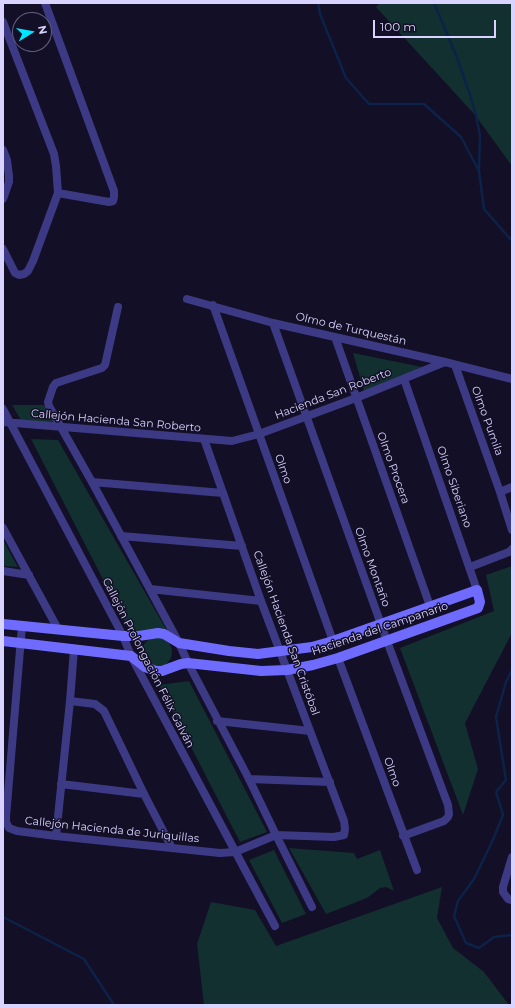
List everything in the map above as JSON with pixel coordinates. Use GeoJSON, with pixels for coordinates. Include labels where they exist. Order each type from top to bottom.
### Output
{"type":"FeatureCollection","features":[{"type":"Feature","properties":{"kind":"street"},"geometry":{"type":"LineString","coordinates":[[45,3],[111,184],[114,197],[113,201],[109,202],[58,193]]}},
{"type":"Feature","properties":{"kind":"street"},"geometry":{"type":"LineString","coordinates":[[3,22],[54,154],[58,193],[33,261],[30,268],[24,274],[19,275],[15,273],[3,249]]}},
{"type":"Feature","properties":{"kind":"street"},"geometry":{"type":"LineString","coordinates":[[3,150],[7,160],[9,176],[9,182],[3,199]]}},
{"type":"Feature","properties":{"kind":"street","name":"Olmo de Turquestán"},"geometry":{"type":"LineString","coordinates":[[187,299],[273,323],[445,362],[512,379]]}},
{"type":"Feature","properties":{"kind":"street","name":"Olmo"},"geometry":{"type":"LineString","coordinates":[[212,305],[333,641]]}},
{"type":"Feature","properties":{"kind":"street"},"geometry":{"type":"LineString","coordinates":[[118,307],[105,365],[102,368],[56,383],[53,386],[48,402],[49,406],[179,643],[217,721],[249,779],[312,907]]}},
{"type":"Feature","properties":{"kind":"street","name":"Olmo Montaño"},"geometry":{"type":"LineString","coordinates":[[273,323],[449,810],[448,817],[444,821],[403,836]]}},
{"type":"Feature","properties":{"kind":"street","name":"Olmo Procera"},"geometry":{"type":"LineString","coordinates":[[335,337],[430,606]]}},
{"type":"Feature","properties":{"kind":"street","name":"Hacienda San Roberto"},"geometry":{"type":"LineString","coordinates":[[227,442],[240,440],[259,434],[356,398],[445,362]]}},
{"type":"Feature","properties":{"kind":"street","name":"Olmo Pumila"},"geometry":{"type":"LineString","coordinates":[[455,365],[512,530]]}},
{"type":"Feature","properties":{"kind":"street","name":"Olmo Siberiano"},"geometry":{"type":"LineString","coordinates":[[404,379],[470,568],[480,602]]}},
{"type":"Feature","properties":{"kind":"street","name":"Callejón Prolongación Félix Galván"},"geometry":{"type":"LineString","coordinates":[[3,409],[6,422],[123,636],[132,656],[275,926]]}},
{"type":"Feature","properties":{"kind":"street","name":"Callejón Hacienda San Roberto"},"geometry":{"type":"LineString","coordinates":[[6,422],[227,442]]}},
{"type":"Feature","properties":{"kind":"street","name":"Callejón Hacienda San Cristóbal"},"geometry":{"type":"LineString","coordinates":[[204,439],[261,601],[345,825],[344,835],[334,837],[276,835]]}},
{"type":"Feature","properties":{"kind":"street"},"geometry":{"type":"LineString","coordinates":[[92,482],[223,493]]}},
{"type":"Feature","properties":{"kind":"street"},"geometry":{"type":"LineString","coordinates":[[500,492],[512,487]]}},
{"type":"Feature","properties":{"kind":"street"},"geometry":{"type":"LineString","coordinates":[[3,528],[58,629]]}},
{"type":"Feature","properties":{"kind":"street"},"geometry":{"type":"LineString","coordinates":[[121,536],[242,546]]}},
{"type":"Feature","properties":{"kind":"street"},"geometry":{"type":"LineString","coordinates":[[470,568],[509,552],[512,549]]}},
{"type":"Feature","properties":{"kind":"street"},"geometry":{"type":"LineString","coordinates":[[3,571],[29,574]]}},
{"type":"Feature","properties":{"kind":"street"},"geometry":{"type":"LineString","coordinates":[[150,590],[261,601]]}},
{"type":"Feature","properties":{"kind":"street","name":"Hacienda del Campanario"},"geometry":{"type":"LineString","coordinates":[[3,624],[123,636],[139,636],[158,633],[164,634],[179,643],[251,654],[281,652],[312,647],[333,641],[477,590]]}},
{"type":"Feature","properties":{"kind":"street","name":"Hacienda del Campanario"},"geometry":{"type":"LineString","coordinates":[[132,656],[145,667],[156,671],[162,671],[180,664],[188,663],[261,671],[287,670],[338,658],[387,641],[478,608],[480,602]]}},
{"type":"Feature","properties":{"kind":"street"},"geometry":{"type":"LineString","coordinates":[[21,643],[22,626]]}},
{"type":"Feature","properties":{"kind":"street"},"geometry":{"type":"LineString","coordinates":[[3,641],[132,656]]}},
{"type":"Feature","properties":{"kind":"street","name":"Callejón Hacienda de Juriquillas"},"geometry":{"type":"LineString","coordinates":[[21,643],[6,822],[9,828],[17,831],[56,836],[220,853],[236,852],[276,835]]}},
{"type":"Feature","properties":{"kind":"street"},"geometry":{"type":"LineString","coordinates":[[56,836],[74,649]]}},
{"type":"Feature","properties":{"kind":"street","name":"Olmo"},"geometry":{"type":"LineString","coordinates":[[338,658],[403,836],[417,870]]}},
{"type":"Feature","properties":{"kind":"street"},"geometry":{"type":"LineString","coordinates":[[70,701],[95,704],[104,711],[109,718],[144,794],[172,848]]}},
{"type":"Feature","properties":{"kind":"street"},"geometry":{"type":"LineString","coordinates":[[217,721],[310,731]]}},
{"type":"Feature","properties":{"kind":"street"},"geometry":{"type":"LineString","coordinates":[[249,779],[330,782]]}},
{"type":"Feature","properties":{"kind":"street"},"geometry":{"type":"LineString","coordinates":[[61,784],[144,794]]}},
{"type":"Feature","properties":{"kind":"street"},"geometry":{"type":"LineString","coordinates":[[512,857],[503,887],[503,892],[508,899],[512,900]]}},
{"type":"Feature","properties":{"kind":"green space"},"geometry":{"type":"Polygon","coordinates":[[[379,3],[512,3],[512,166],[475,115],[376,7],[379,3]]]}},
{"type":"Feature","properties":{"kind":"green space"},"geometry":{"type":"Polygon","coordinates":[[[353,353],[432,369],[364,391],[353,353]]]}},
{"type":"Feature","properties":{"kind":"green space"},"geometry":{"type":"Polygon","coordinates":[[[12,405],[44,405],[54,423],[21,420],[12,405]]]}},
{"type":"Feature","properties":{"kind":"green space"},"geometry":{"type":"Polygon","coordinates":[[[31,439],[58,440],[166,629],[131,634],[31,439]]]}},
{"type":"Feature","properties":{"kind":"green space"},"geometry":{"type":"Polygon","coordinates":[[[3,540],[18,567],[3,566],[3,540]]]}},
{"type":"Feature","properties":{"kind":"green space"},"geometry":{"type":"Polygon","coordinates":[[[512,566],[512,633],[465,723],[478,769],[463,815],[400,648],[494,611],[486,575],[512,566]]]}},
{"type":"Feature","properties":{"kind":"green space"},"geometry":{"type":"Polygon","coordinates":[[[157,637],[163,638],[171,646],[171,658],[163,666],[157,667],[151,666],[143,658],[142,652],[143,646],[151,638],[157,637]]]}},
{"type":"Feature","properties":{"kind":"green space"},"geometry":{"type":"Polygon","coordinates":[[[189,681],[267,832],[240,842],[159,685],[189,681]]]}},
{"type":"Feature","properties":{"kind":"green space"},"geometry":{"type":"Polygon","coordinates":[[[289,848],[354,853],[357,859],[380,850],[394,891],[386,887],[380,888],[367,898],[326,914],[289,848]]]}},
{"type":"Feature","properties":{"kind":"green space"},"geometry":{"type":"Polygon","coordinates":[[[274,850],[306,914],[282,923],[249,860],[274,850]]]}},
{"type":"Feature","properties":{"kind":"green space"},"geometry":{"type":"Polygon","coordinates":[[[442,887],[437,918],[453,948],[484,972],[509,1005],[204,1005],[197,944],[211,902],[255,910],[276,946],[442,887]]]}},
{"type":"Feature","properties":{"kind":"waterway"},"geometry":{"type":"LineString","coordinates":[[318,3],[320,14],[346,78],[369,104],[424,104],[461,137],[479,171],[484,209],[512,241]]}},
{"type":"Feature","properties":{"kind":"waterway"},"geometry":{"type":"LineString","coordinates":[[434,3],[456,55],[476,115],[480,135],[479,170]]}},
{"type":"Feature","properties":{"kind":"waterway"},"geometry":{"type":"LineString","coordinates":[[512,670],[506,682],[496,717],[506,780],[496,792],[503,815],[474,879],[458,901],[454,916],[466,943],[479,948],[494,937],[512,935]]}},
{"type":"Feature","properties":{"kind":"waterway"},"geometry":{"type":"LineString","coordinates":[[3,917],[84,959],[114,1005]]}}]}
